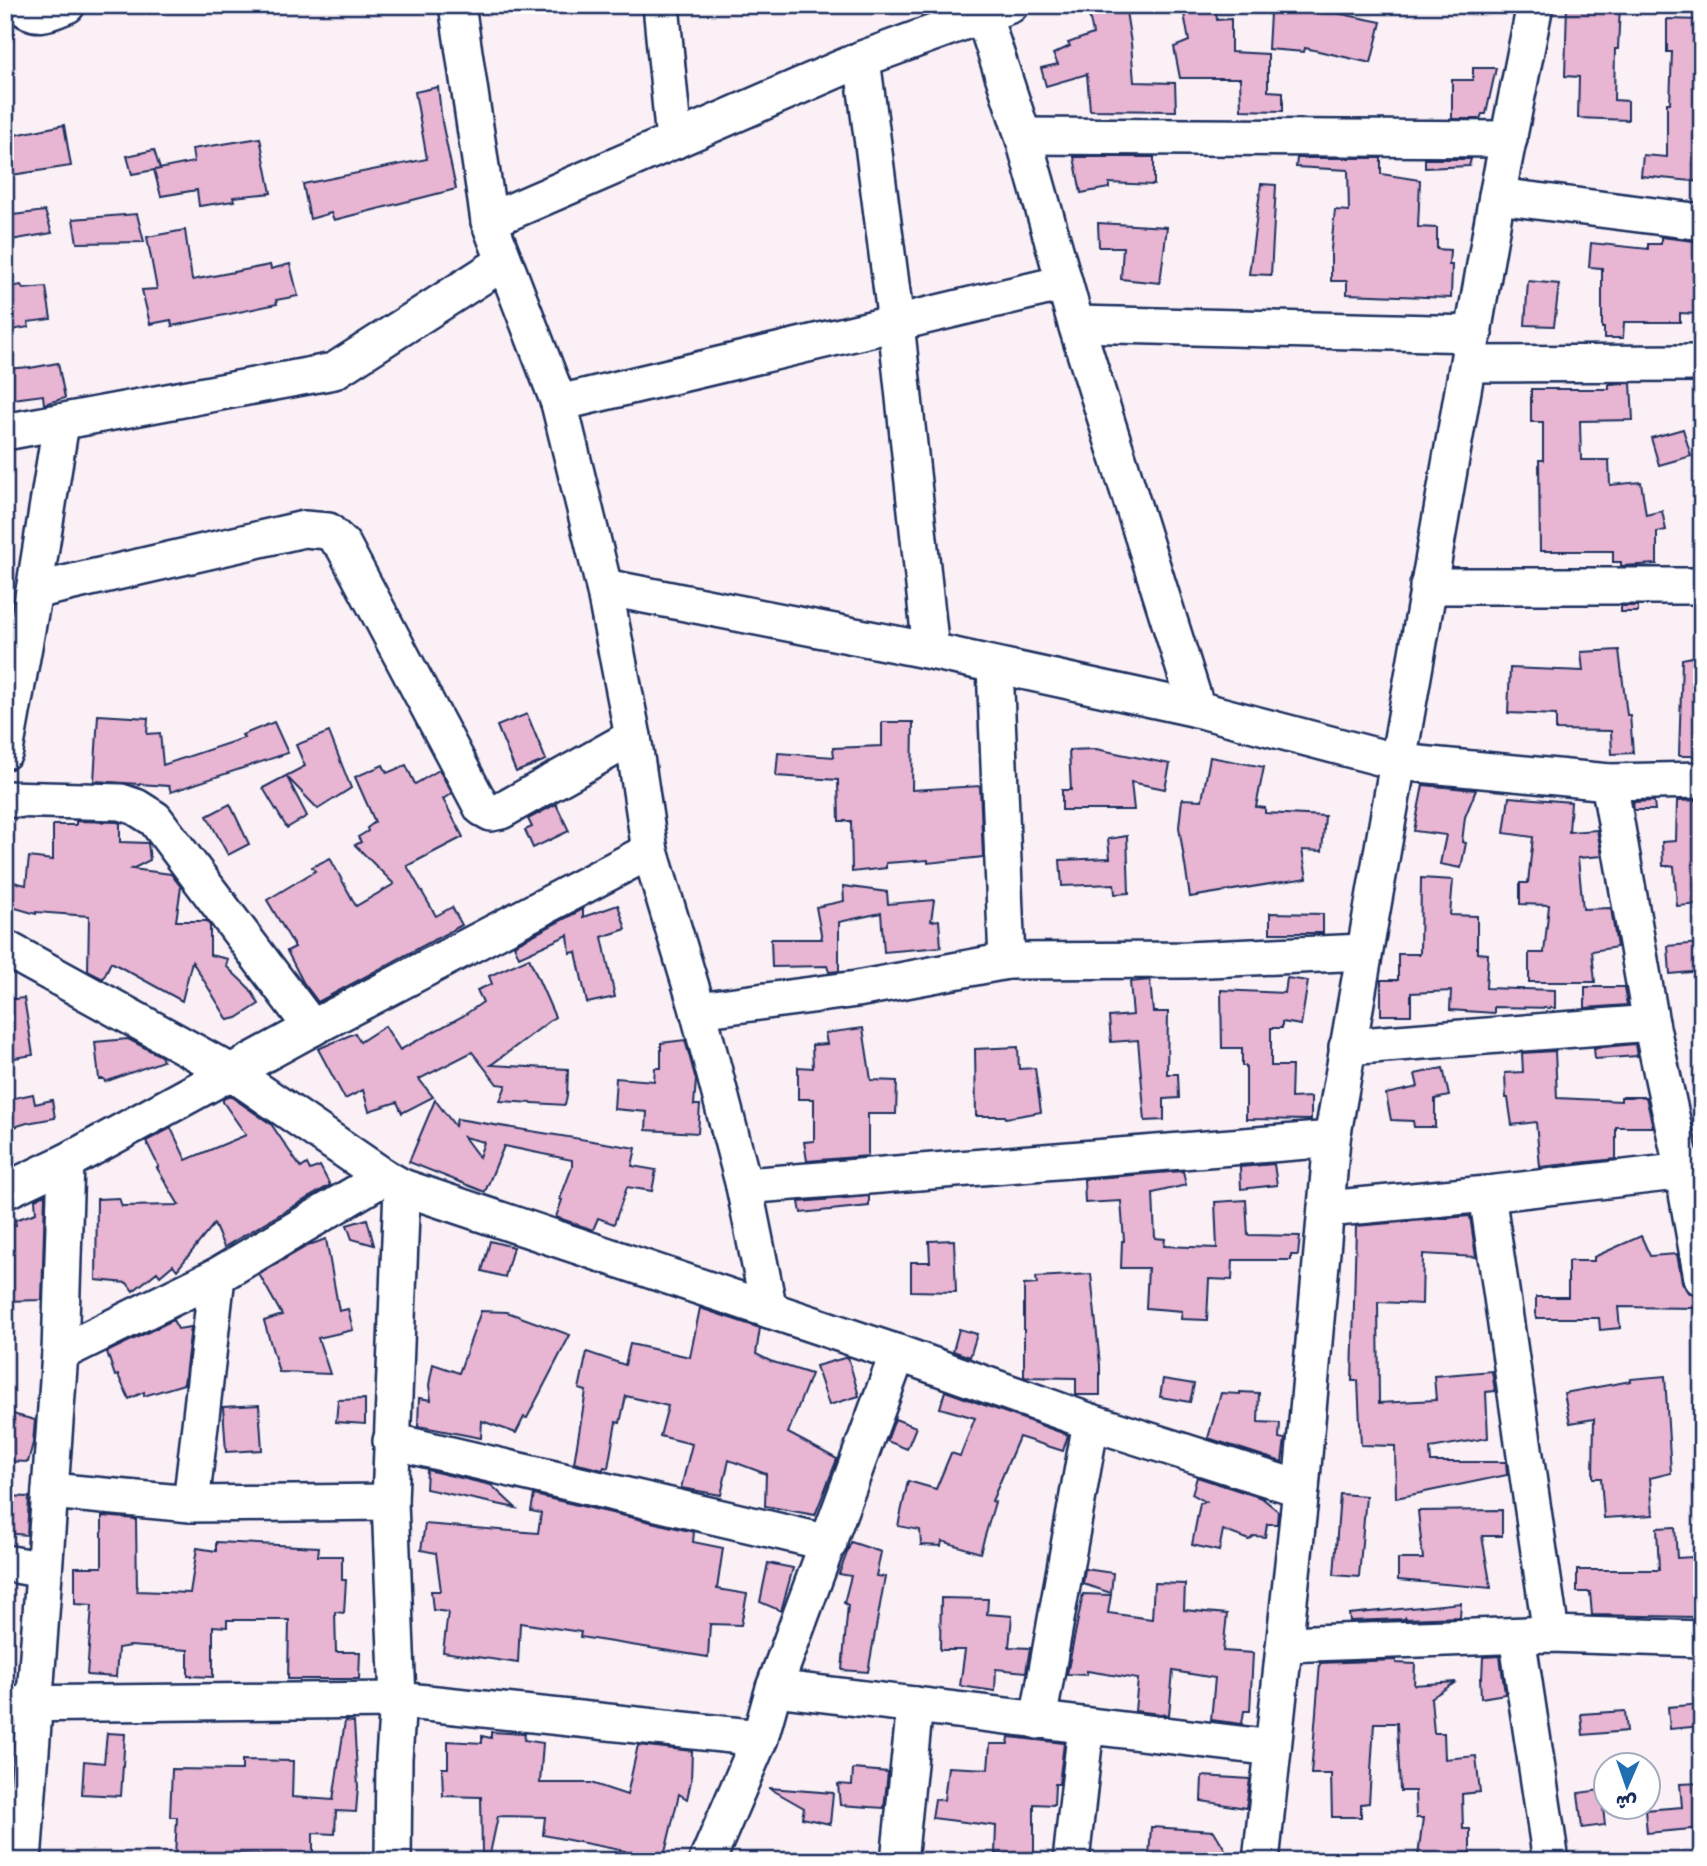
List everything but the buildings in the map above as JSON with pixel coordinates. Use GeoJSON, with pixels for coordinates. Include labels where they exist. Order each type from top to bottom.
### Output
{"type":"FeatureCollection","features":[{"type":"Feature","properties":{"kind":"street"},"geometry":{"type":"LineString","coordinates":[[21,5],[34,15],[46,14],[67,5]]}},
{"type":"Feature","properties":{"kind":"street"},"geometry":{"type":"LineString","coordinates":[[457,5],[489,221],[559,403],[604,587],[633,737],[650,851],[698,1010],[744,1186],[769,1310]]}},
{"type":"Feature","properties":{"kind":"street"},"geometry":{"type":"LineString","coordinates":[[661,5],[674,141]]}},
{"type":"Feature","properties":{"kind":"street"},"geometry":{"type":"LineString","coordinates":[[1261,1861],[1301,1489],[1332,1139],[1427,586],[1472,349],[1497,196],[1535,5]]}},
{"type":"Feature","properties":{"kind":"street"},"geometry":{"type":"LineString","coordinates":[[489,221],[862,59],[991,8],[1023,136],[1076,324],[1197,709]]}},
{"type":"Feature","properties":{"kind":"street"},"geometry":{"type":"LineString","coordinates":[[862,59],[896,323],[930,652]]}},
{"type":"Feature","properties":{"kind":"street"},"geometry":{"type":"LineString","coordinates":[[1023,136],[1509,139]]}},
{"type":"Feature","properties":{"kind":"street"},"geometry":{"type":"LineString","coordinates":[[1497,196],[1702,222]]}},
{"type":"Feature","properties":{"kind":"street"},"geometry":{"type":"LineString","coordinates":[[5,432],[334,372],[504,262]]}},
{"type":"Feature","properties":{"kind":"street"},"geometry":{"type":"LineString","coordinates":[[559,403],[1064,283]]}},
{"type":"Feature","properties":{"kind":"street"},"geometry":{"type":"LineString","coordinates":[[1076,324],[1702,363]]}},
{"type":"Feature","properties":{"kind":"street"},"geometry":{"type":"LineString","coordinates":[[5,751],[61,423]]}},
{"type":"Feature","properties":{"kind":"street"},"geometry":{"type":"LineString","coordinates":[[34,591],[304,529],[328,531],[343,545],[482,808],[491,813],[501,811],[633,737]]}},
{"type":"Feature","properties":{"kind":"street"},"geometry":{"type":"LineString","coordinates":[[1427,586],[1702,586]]}},
{"type":"Feature","properties":{"kind":"street"},"geometry":{"type":"LineString","coordinates":[[604,587],[1197,709],[1398,762],[1609,782],[1702,780]]}},
{"type":"Feature","properties":{"kind":"street"},"geometry":{"type":"LineString","coordinates":[[995,666],[1007,961]]}},
{"type":"Feature","properties":{"kind":"street"},"geometry":{"type":"LineString","coordinates":[[1609,782],[1651,1023],[1692,1170],[1702,1278]]}},
{"type":"Feature","properties":{"kind":"street"},"geometry":{"type":"LineString","coordinates":[[5,799],[121,802],[155,818],[312,1028]]}},
{"type":"Feature","properties":{"kind":"street"},"geometry":{"type":"LineString","coordinates":[[5,1191],[650,851]]}},
{"type":"Feature","properties":{"kind":"street"},"geometry":{"type":"LineString","coordinates":[[5,948],[231,1072],[393,1182],[898,1353],[1091,1422],[1301,1489]]}},
{"type":"Feature","properties":{"kind":"street"},"geometry":{"type":"LineString","coordinates":[[698,1010],[857,989],[1007,961],[1188,960],[1364,952]]}},
{"type":"Feature","properties":{"kind":"street"},"geometry":{"type":"LineString","coordinates":[[1347,1047],[1651,1023]]}},
{"type":"Feature","properties":{"kind":"street"},"geometry":{"type":"LineString","coordinates":[[744,1186],[1332,1139]]}},
{"type":"Feature","properties":{"kind":"street"},"geometry":{"type":"LineString","coordinates":[[23,1861],[20,1704],[44,1570],[60,1353],[66,1161]]}},
{"type":"Feature","properties":{"kind":"street"},"geometry":{"type":"LineString","coordinates":[[1325,1209],[1487,1194],[1692,1170]]}},
{"type":"Feature","properties":{"kind":"street"},"geometry":{"type":"LineString","coordinates":[[60,1353],[217,1276],[393,1182]]}},
{"type":"Feature","properties":{"kind":"street"},"geometry":{"type":"LineString","coordinates":[[393,1182],[390,1502],[398,1700],[394,1758],[393,1861]]}},
{"type":"Feature","properties":{"kind":"street"},"geometry":{"type":"LineString","coordinates":[[1487,1194],[1552,1634]]}},
{"type":"Feature","properties":{"kind":"street"},"geometry":{"type":"LineString","coordinates":[[191,1504],[217,1276]]}},
{"type":"Feature","properties":{"kind":"street"},"geometry":{"type":"LineString","coordinates":[[707,1861],[760,1738],[774,1688],[898,1353]]}},
{"type":"Feature","properties":{"kind":"street"},"geometry":{"type":"LineString","coordinates":[[1038,1721],[1091,1422]]}},
{"type":"Feature","properties":{"kind":"street"},"geometry":{"type":"LineString","coordinates":[[391,1441],[829,1543]]}},
{"type":"Feature","properties":{"kind":"street"},"geometry":{"type":"LineString","coordinates":[[50,1491],[191,1504],[390,1502]]}},
{"type":"Feature","properties":{"kind":"street"},"geometry":{"type":"LineString","coordinates":[[5,1563],[44,1570]]}},
{"type":"Feature","properties":{"kind":"street"},"geometry":{"type":"LineString","coordinates":[[1285,1644],[1552,1634],[1702,1639]]}},
{"type":"Feature","properties":{"kind":"street"},"geometry":{"type":"LineString","coordinates":[[1517,1636],[1552,1861]]}},
{"type":"Feature","properties":{"kind":"street"},"geometry":{"type":"LineString","coordinates":[[774,1688],[1273,1748]]}},
{"type":"Feature","properties":{"kind":"street"},"geometry":{"type":"LineString","coordinates":[[20,1704],[398,1700],[760,1738]]}},
{"type":"Feature","properties":{"kind":"street"},"geometry":{"type":"LineString","coordinates":[[899,1861],[915,1705]]}},
{"type":"Feature","properties":{"kind":"street"},"geometry":{"type":"LineString","coordinates":[[1071,1861],[1086,1726]]}}]}
